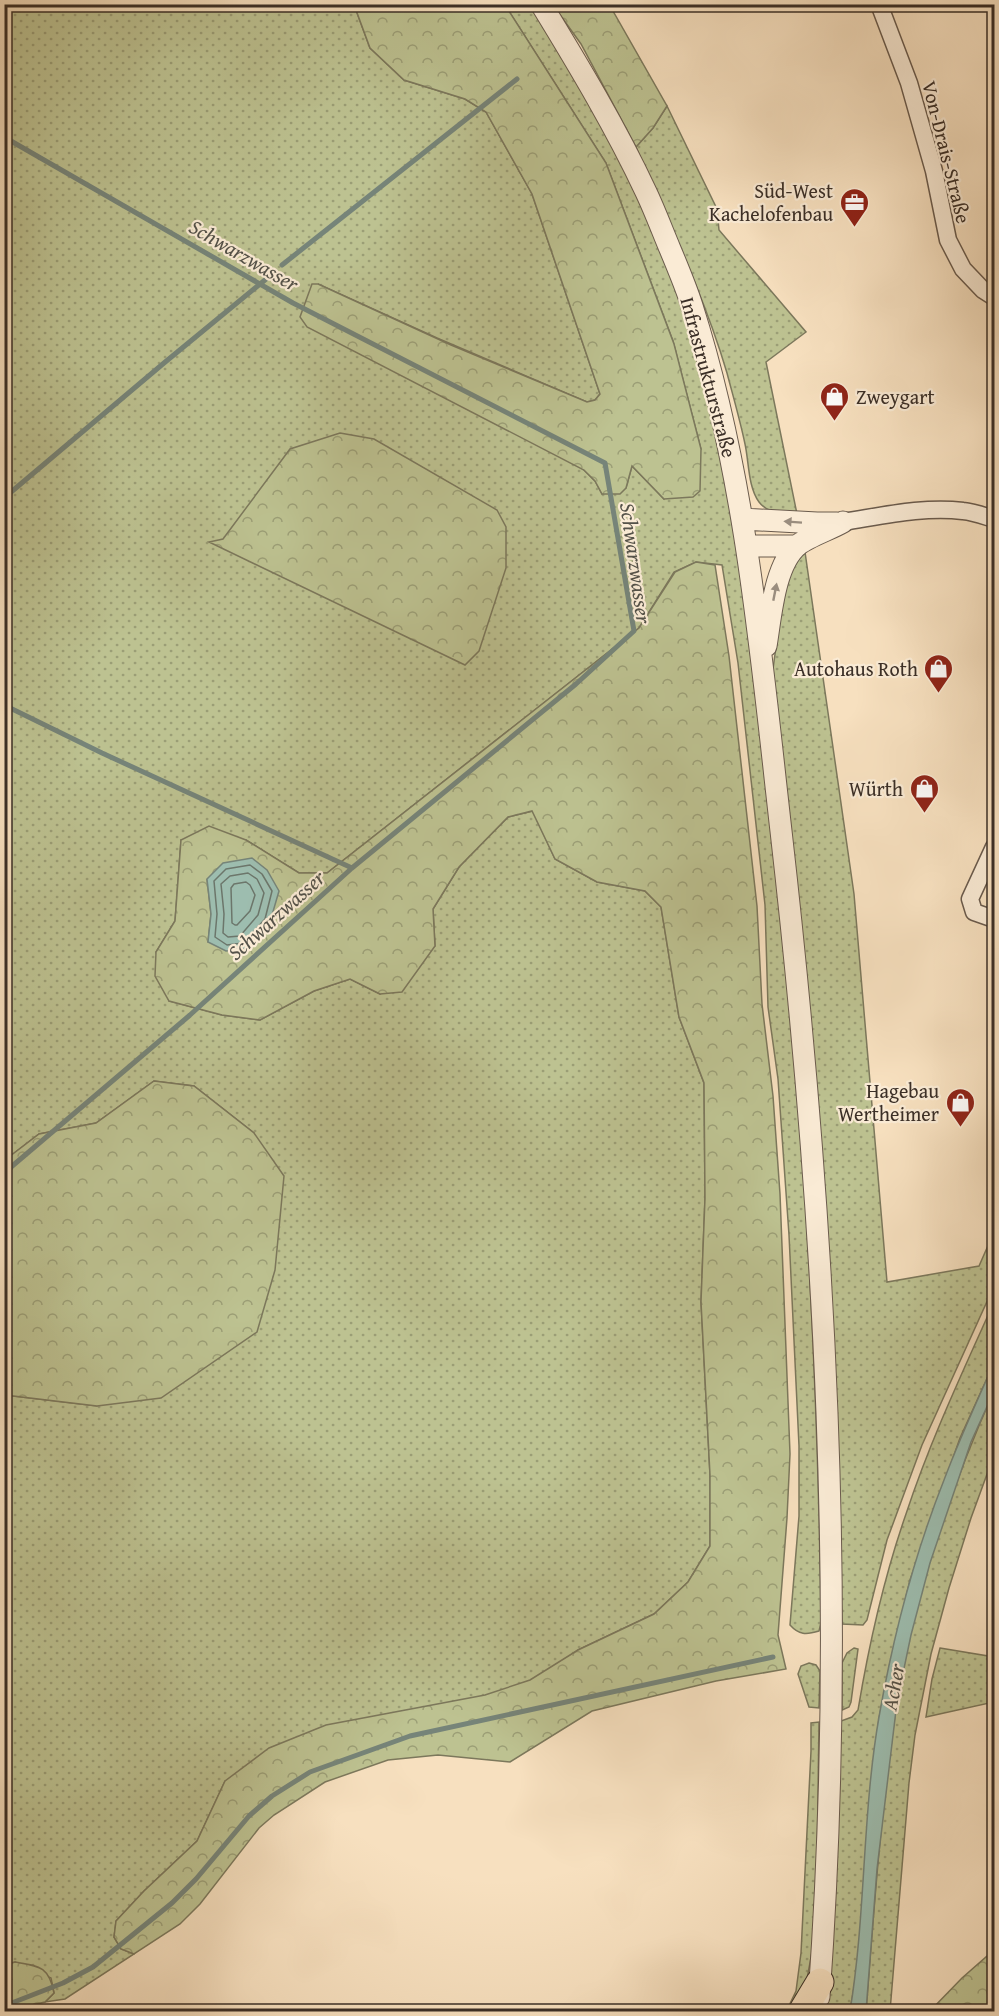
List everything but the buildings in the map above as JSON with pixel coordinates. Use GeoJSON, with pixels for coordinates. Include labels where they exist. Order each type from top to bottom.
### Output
{"type":"FeatureCollection","features":[{"type":"Feature","properties":{"kind":"main road"},"geometry":{"type":"LineString","coordinates":[[802,2012],[820,1982]]}},
{"type":"Feature","properties":{"kind":"street","name":"Infrastrukturstraße"},"geometry":{"type":"LineString","coordinates":[[542,4],[584,74],[647,194],[691,301],[710,365],[726,433],[747,546],[798,980],[812,1137],[823,1323],[832,1646],[818,2012]]}},
{"type":"Feature","properties":{"kind":"street","name":"Von-Drais-Straße"},"geometry":{"type":"LineString","coordinates":[[879,4],[909,82],[934,171],[948,240],[963,268],[983,290],[994,297]]}},
{"type":"Feature","properties":{"kind":"street"},"geometry":{"type":"LineString","coordinates":[[742,519],[817,524],[937,510],[964,511],[994,519]]}},
{"type":"Feature","properties":{"kind":"street"},"geometry":{"type":"LineString","coordinates":[[747,546],[797,546],[843,522]]}},
{"type":"Feature","properties":{"kind":"street"},"geometry":{"type":"LineString","coordinates":[[762,670],[779,576],[797,546]]}},
{"type":"Feature","properties":{"kind":"street"},"geometry":{"type":"LineString","coordinates":[[994,847],[970,899],[974,912],[994,919]]}},
{"type":"Feature","properties":{"kind":"green space"},"geometry":{"type":"Polygon","coordinates":[[[4,5],[356,5],[370,48],[404,80],[465,99],[486,112],[532,194],[600,394],[595,400],[587,402],[318,284],[584,470],[595,481],[602,494],[626,488],[632,466],[664,499],[701,449],[673,341],[606,163],[505,5],[531,5],[601,124],[646,217],[681,303],[711,412],[737,548],[773,834],[795,1058],[810,1284],[819,1510],[821,1623],[819,1631],[803,1633],[796,1631],[790,1625],[799,1516],[799,1446],[789,1235],[778,1079],[768,1007],[765,905],[738,663],[722,565],[696,562],[674,572],[639,628],[327,873],[299,873],[246,840],[181,840],[175,921],[156,952],[169,1001],[222,1015],[260,1020],[314,991],[350,979],[380,994],[435,946],[433,909],[459,867],[508,817],[533,811],[555,859],[597,882],[645,891],[661,907],[679,1017],[704,1083],[705,1198],[701,1302],[710,1475],[710,1546],[688,1582],[654,1614],[578,1650],[533,1685],[225,1781],[197,1841],[116,1921],[114,1937],[121,1949],[134,1954],[65,1999],[45,2002],[54,1993],[51,1978],[15,1962],[5,1965],[5,1395],[97,1406],[254,1133],[194,1086],[154,1081],[96,1123],[39,1134],[5,1160],[4,5]]]}},
{"type":"Feature","properties":{"kind":"green space"},"geometry":{"type":"Polygon","coordinates":[[[356,5],[505,5],[606,163],[674,344],[701,449],[700,491],[693,497],[664,499],[632,466],[626,488],[620,494],[602,494],[595,481],[584,470],[307,327],[300,317],[312,284],[318,284],[451,345],[587,402],[595,400],[600,394],[532,194],[486,112],[465,99],[404,80],[370,48],[356,5]]]}},
{"type":"Feature","properties":{"kind":"green space"},"geometry":{"type":"Polygon","coordinates":[[[553,5],[621,5],[613,11],[667,106],[653,128],[636,147],[581,44],[553,5]]]}},
{"type":"Feature","properties":{"kind":"green space"},"geometry":{"type":"Polygon","coordinates":[[[667,106],[717,209],[719,230],[806,332],[766,362],[797,514],[771,511],[763,506],[755,496],[741,426],[718,344],[685,258],[636,147],[653,128],[667,106]]]}},
{"type":"Feature","properties":{"kind":"green space"},"geometry":{"type":"Polygon","coordinates":[[[340,433],[374,439],[497,510],[506,527],[506,568],[479,651],[465,665],[209,542],[223,539],[290,449],[340,433]]]}},
{"type":"Feature","properties":{"kind":"green space"},"geometry":{"type":"Polygon","coordinates":[[[805,552],[854,894],[887,1282],[979,1266],[994,1232],[994,1286],[922,1445],[887,1540],[867,1620],[863,1625],[842,1624],[833,1362],[806,972],[773,669],[786,574],[805,552]]]}},
{"type":"Feature","properties":{"kind":"green space"},"geometry":{"type":"Polygon","coordinates":[[[696,562],[715,565],[729,656],[757,906],[762,1004],[773,1096],[780,1194],[790,1454],[778,1635],[786,1669],[716,1681],[592,1711],[510,1762],[438,1755],[388,1760],[325,1782],[274,1815],[259,1828],[200,1904],[180,1924],[134,1954],[121,1949],[114,1937],[116,1921],[197,1841],[225,1781],[269,1748],[326,1725],[485,1695],[530,1680],[578,1650],[654,1614],[688,1582],[710,1546],[710,1475],[701,1302],[705,1198],[704,1083],[679,1017],[661,907],[645,891],[597,882],[555,859],[532,811],[508,817],[459,867],[433,909],[435,946],[402,992],[380,994],[350,979],[314,991],[260,1020],[222,1015],[169,1001],[155,976],[156,952],[175,921],[181,840],[209,826],[246,840],[299,873],[327,873],[639,628],[675,572],[696,562]],[[207,879],[211,914],[208,942],[246,949],[207,879]]]}},
{"type":"Feature","properties":{"kind":"green space"},"geometry":{"type":"Polygon","coordinates":[[[154,1081],[194,1086],[254,1133],[284,1176],[275,1270],[257,1332],[161,1398],[97,1406],[5,1395],[5,1160],[39,1134],[96,1123],[154,1081]]]}},
{"type":"Feature","properties":{"kind":"green space"},"geometry":{"type":"Polygon","coordinates":[[[994,1302],[994,1363],[960,1438],[910,1580],[890,1663],[879,1718],[873,1766],[858,1964],[850,2011],[825,2012],[841,1721],[852,1717],[858,1710],[878,1611],[915,1487],[936,1433],[994,1302]]]}},
{"type":"Feature","properties":{"kind":"green space"},"geometry":{"type":"Polygon","coordinates":[[[994,1391],[994,1455],[949,1588],[931,1654],[915,1735],[890,2011],[866,2012],[882,1818],[891,1741],[904,1664],[935,1544],[963,1466],[994,1391]]]}},
{"type":"Feature","properties":{"kind":"green space"},"geometry":{"type":"Polygon","coordinates":[[[854,1648],[858,1649],[851,1702],[849,1707],[842,1710],[842,1663],[847,1653],[854,1648]]]}},
{"type":"Feature","properties":{"kind":"green space"},"geometry":{"type":"Polygon","coordinates":[[[940,1648],[994,1657],[994,1702],[926,1717],[940,1648]]]}},
{"type":"Feature","properties":{"kind":"green space"},"geometry":{"type":"Polygon","coordinates":[[[809,1663],[816,1665],[820,1671],[819,1708],[809,1707],[798,1674],[801,1666],[809,1663]]]}},
{"type":"Feature","properties":{"kind":"green space"},"geometry":{"type":"Polygon","coordinates":[[[819,1722],[817,1867],[812,1952],[807,1979],[793,2011],[786,2012],[796,1991],[801,1953],[811,1723],[819,1722]]]}},
{"type":"Feature","properties":{"kind":"green space"},"geometry":{"type":"Polygon","coordinates":[[[994,1950],[994,1997],[980,2011],[930,2011],[962,1978],[994,1950]]]}},
{"type":"Feature","properties":{"kind":"green space"},"geometry":{"type":"Polygon","coordinates":[[[15,1962],[37,1966],[46,1972],[54,1993],[45,2002],[5,2011],[5,1965],[15,1962]]]}},
{"type":"Feature","properties":{"kind":"water"},"geometry":{"type":"Polygon","coordinates":[[[252,858],[267,870],[279,891],[270,922],[246,949],[226,951],[208,942],[211,914],[207,879],[223,863],[252,858]]]}},
{"type":"Feature","properties":{"kind":"water","name":"Acher"},"geometry":{"type":"Polygon","coordinates":[[[994,1363],[994,1391],[971,1442],[930,1563],[911,1635],[897,1702],[877,1869],[866,2011],[850,2011],[859,1938],[874,1754],[891,1657],[914,1567],[933,1509],[994,1363]]]}},
{"type":"Feature","properties":{"kind":"waterway"},"geometry":{"type":"LineString","coordinates":[[282,265],[517,79]]}},
{"type":"Feature","properties":{"kind":"waterway","name":"Schwarzwasser"},"geometry":{"type":"LineString","coordinates":[[4,137],[293,303],[605,463],[634,631],[576,684],[352,868],[190,1015],[4,1173]]}},
{"type":"Feature","properties":{"kind":"waterway"},"geometry":{"type":"LineString","coordinates":[[4,498],[271,275]]}},
{"type":"Feature","properties":{"kind":"waterway"},"geometry":{"type":"LineString","coordinates":[[4,705],[102,753],[352,868]]}},
{"type":"Feature","properties":{"kind":"waterway"},"geometry":{"type":"LineString","coordinates":[[4,2006],[63,1983],[93,1967],[172,1903],[196,1879],[249,1816],[272,1796],[310,1772],[410,1736],[773,1657]]}},
{"type":"Feature","properties":{"kind":"place","name":"Süd-West Kachelofenbau"},"geometry":{"type":"Point","coordinates":[854,228]}},
{"type":"Feature","properties":{"kind":"place","name":"Zweygart"},"geometry":{"type":"Point","coordinates":[835,422]}},
{"type":"Feature","properties":{"kind":"place","name":"Autohaus Roth"},"geometry":{"type":"Point","coordinates":[939,694]}},
{"type":"Feature","properties":{"kind":"place","name":"Würth"},"geometry":{"type":"Point","coordinates":[924,814]}},
{"type":"Feature","properties":{"kind":"place","name":"Hagebau Wertheimer"},"geometry":{"type":"Point","coordinates":[960,1128]}}]}
